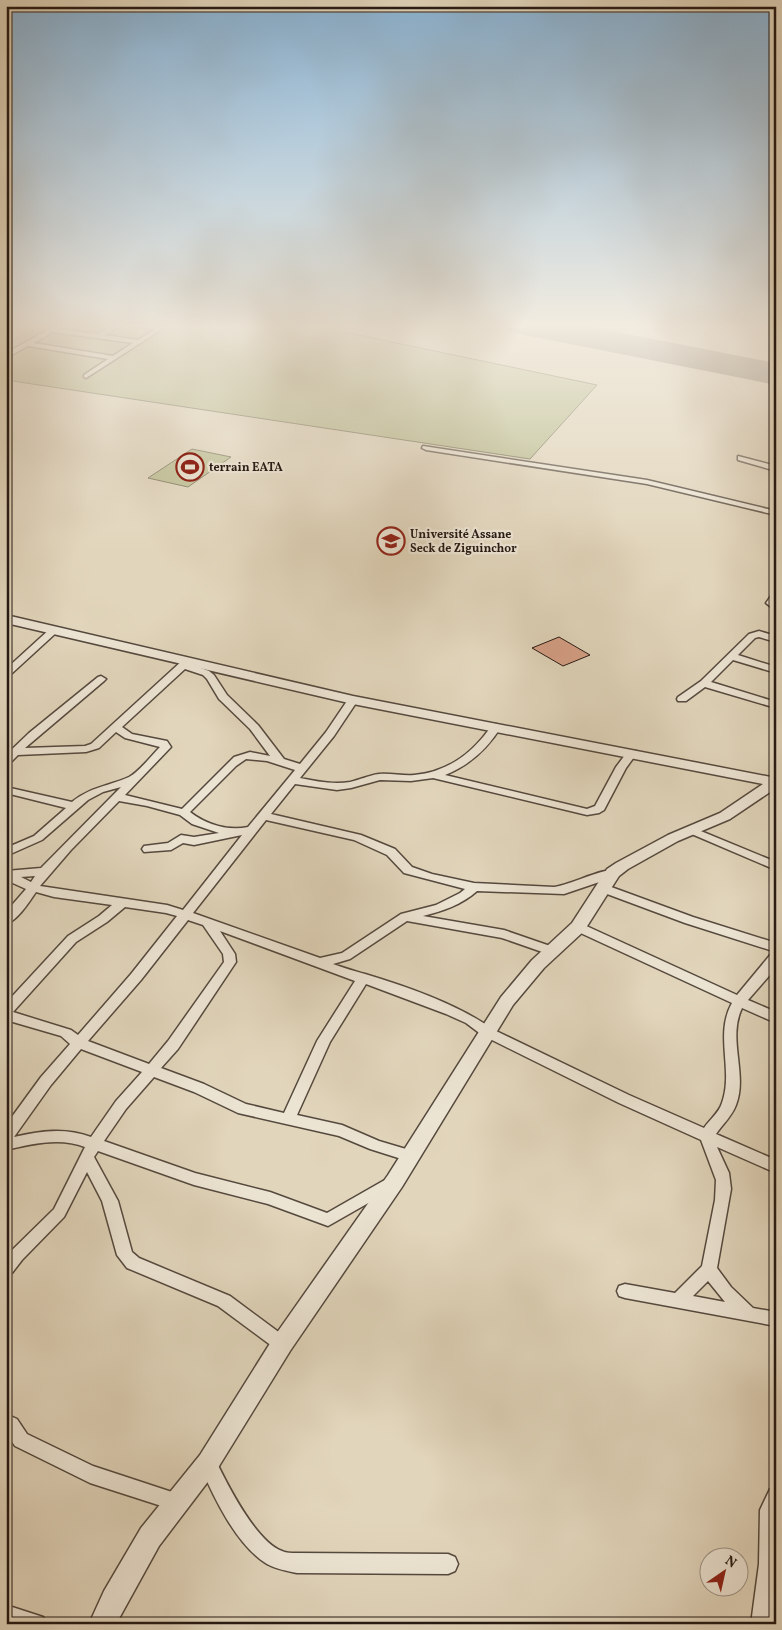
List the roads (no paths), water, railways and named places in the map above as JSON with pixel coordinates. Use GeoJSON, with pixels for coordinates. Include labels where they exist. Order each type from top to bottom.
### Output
{"type":"FeatureCollection","features":[{"type":"Feature","properties":{"kind":"street"},"geometry":{"type":"LineString","coordinates":[[426,448],[647,482],[776,513]]}},
{"type":"Feature","properties":{"kind":"street"},"geometry":{"type":"LineString","coordinates":[[741,458],[776,469]]}},
{"type":"Feature","properties":{"kind":"street"},"geometry":{"type":"LineString","coordinates":[[776,595],[771,603],[776,608]]}},
{"type":"Feature","properties":{"kind":"street"},"geometry":{"type":"LineString","coordinates":[[6,619],[185,663],[353,700],[776,782]]}},
{"type":"Feature","properties":{"kind":"street"},"geometry":{"type":"LineString","coordinates":[[6,674],[54,630]]}},
{"type":"Feature","properties":{"kind":"street"},"geometry":{"type":"LineString","coordinates":[[682,699],[704,683],[752,636],[759,634],[776,638]]}},
{"type":"Feature","properties":{"kind":"street"},"geometry":{"type":"LineString","coordinates":[[732,656],[776,670]]}},
{"type":"Feature","properties":{"kind":"street"},"geometry":{"type":"LineString","coordinates":[[16,752],[91,748],[185,663]]}},
{"type":"Feature","properties":{"kind":"street"},"geometry":{"type":"LineString","coordinates":[[185,663],[211,677],[223,697],[254,728],[280,761]]}},
{"type":"Feature","properties":{"kind":"street"},"geometry":{"type":"LineString","coordinates":[[6,761],[33,735],[101,679]]}},
{"type":"Feature","properties":{"kind":"street"},"geometry":{"type":"LineString","coordinates":[[704,683],[776,705]]}},
{"type":"Feature","properties":{"kind":"street"},"geometry":{"type":"LineString","coordinates":[[6,1136],[40,1088],[186,915],[252,830],[303,769],[353,700]]}},
{"type":"Feature","properties":{"kind":"street"},"geometry":{"type":"LineString","coordinates":[[6,920],[34,888],[44,872],[166,747],[163,743],[130,736],[116,727]]}},
{"type":"Feature","properties":{"kind":"street"},"geometry":{"type":"LineString","coordinates":[[294,780],[313,785],[333,786],[351,785],[378,777],[413,778],[433,775],[451,768],[477,753],[496,728]]}},
{"type":"Feature","properties":{"kind":"street"},"geometry":{"type":"LineString","coordinates":[[433,775],[587,812],[600,808],[622,767],[632,754]]}},
{"type":"Feature","properties":{"kind":"street"},"geometry":{"type":"LineString","coordinates":[[184,813],[195,799],[237,759],[253,755],[280,761],[303,769]]}},
{"type":"Feature","properties":{"kind":"street"},"geometry":{"type":"LineString","coordinates":[[6,852],[38,838],[74,806],[98,790],[135,779]]}},
{"type":"Feature","properties":{"kind":"street"},"geometry":{"type":"LineString","coordinates":[[102,1624],[113,1600],[150,1537],[208,1463],[282,1344],[395,1181],[507,1001],[538,964],[578,927],[608,881],[643,854],[691,830],[725,816],[776,782]]}},
{"type":"Feature","properties":{"kind":"street"},"geometry":{"type":"LineString","coordinates":[[6,790],[74,806]]}},
{"type":"Feature","properties":{"kind":"street"},"geometry":{"type":"LineString","coordinates":[[117,797],[149,803],[184,813],[196,822],[232,833]]}},
{"type":"Feature","properties":{"kind":"street"},"geometry":{"type":"LineString","coordinates":[[264,816],[358,837],[391,852],[408,870],[474,887],[554,891],[608,881],[689,920],[776,948]]}},
{"type":"Feature","properties":{"kind":"street"},"geometry":{"type":"LineString","coordinates":[[148,849],[171,846],[181,839],[194,841],[252,830]]}},
{"type":"Feature","properties":{"kind":"street"},"geometry":{"type":"LineString","coordinates":[[691,830],[773,860]]}},
{"type":"Feature","properties":{"kind":"street"},"geometry":{"type":"LineString","coordinates":[[6,874],[44,872]]}},
{"type":"Feature","properties":{"kind":"street"},"geometry":{"type":"LineString","coordinates":[[6,874],[34,888],[54,893],[166,909],[186,915],[301,955],[318,963],[364,978],[451,1011],[470,1020],[487,1032],[624,1099],[776,1167]]}},
{"type":"Feature","properties":{"kind":"street"},"geometry":{"type":"LineString","coordinates":[[318,963],[346,956],[405,917],[440,908],[464,896],[474,887]]}},
{"type":"Feature","properties":{"kind":"street"},"geometry":{"type":"LineString","coordinates":[[123,902],[103,919],[72,939],[6,1013],[66,1033],[79,1043],[199,1088],[243,1110],[342,1131],[375,1145],[411,1156]]}},
{"type":"Feature","properties":{"kind":"street"},"geometry":{"type":"LineString","coordinates":[[405,917],[504,934],[552,951]]}},
{"type":"Feature","properties":{"kind":"street"},"geometry":{"type":"LineString","coordinates":[[6,1268],[16,1254],[60,1212],[91,1151],[121,1105],[184,1030],[206,994],[230,962],[229,954],[207,922]]}},
{"type":"Feature","properties":{"kind":"street"},"geometry":{"type":"LineString","coordinates":[[578,927],[776,1018]]}},
{"type":"Feature","properties":{"kind":"street"},"geometry":{"type":"LineString","coordinates":[[678,1301],[710,1269],[725,1189],[718,1162],[707,1136],[710,1130],[726,1113],[731,1098],[733,1075],[730,1024],[733,1012],[739,1002],[764,975],[776,957]]}},
{"type":"Feature","properties":{"kind":"street"},"geometry":{"type":"LineString","coordinates":[[288,1120],[324,1041],[364,978]]}},
{"type":"Feature","properties":{"kind":"street"},"geometry":{"type":"LineString","coordinates":[[6,1144],[45,1137],[68,1136],[82,1138],[91,1151],[110,1201],[124,1254],[133,1263],[224,1301],[282,1344]]}},
{"type":"Feature","properties":{"kind":"street"},"geometry":{"type":"LineString","coordinates":[[91,1151],[270,1198],[328,1220],[395,1181]]}},
{"type":"Feature","properties":{"kind":"street"},"geometry":{"type":"LineString","coordinates":[[710,1269],[726,1292],[749,1314]]}},
{"type":"Feature","properties":{"kind":"street"},"geometry":{"type":"LineString","coordinates":[[625,1291],[776,1319]]}},
{"type":"Feature","properties":{"kind":"street"},"geometry":{"type":"LineString","coordinates":[[6,1422],[11,1425],[21,1440],[90,1474],[177,1502]]}},
{"type":"Feature","properties":{"kind":"street"},"geometry":{"type":"LineString","coordinates":[[208,1463],[234,1512],[260,1547],[275,1558],[297,1563],[448,1564]]}},
{"type":"Feature","properties":{"kind":"street"},"geometry":{"type":"LineString","coordinates":[[761,1624],[769,1564],[769,1510],[776,1495]]}},
{"type":"Feature","properties":{"kind":"street"},"geometry":{"type":"LineString","coordinates":[[6,1615],[36,1624]]}},
{"type":"Feature","properties":{"kind":"place","name":"terrain EATA"},"geometry":{"type":"Point","coordinates":[190,467]}},
{"type":"Feature","properties":{"kind":"place","name":"Université Assane Seck de Ziguinchor"},"geometry":{"type":"Point","coordinates":[391,541]}}]}
